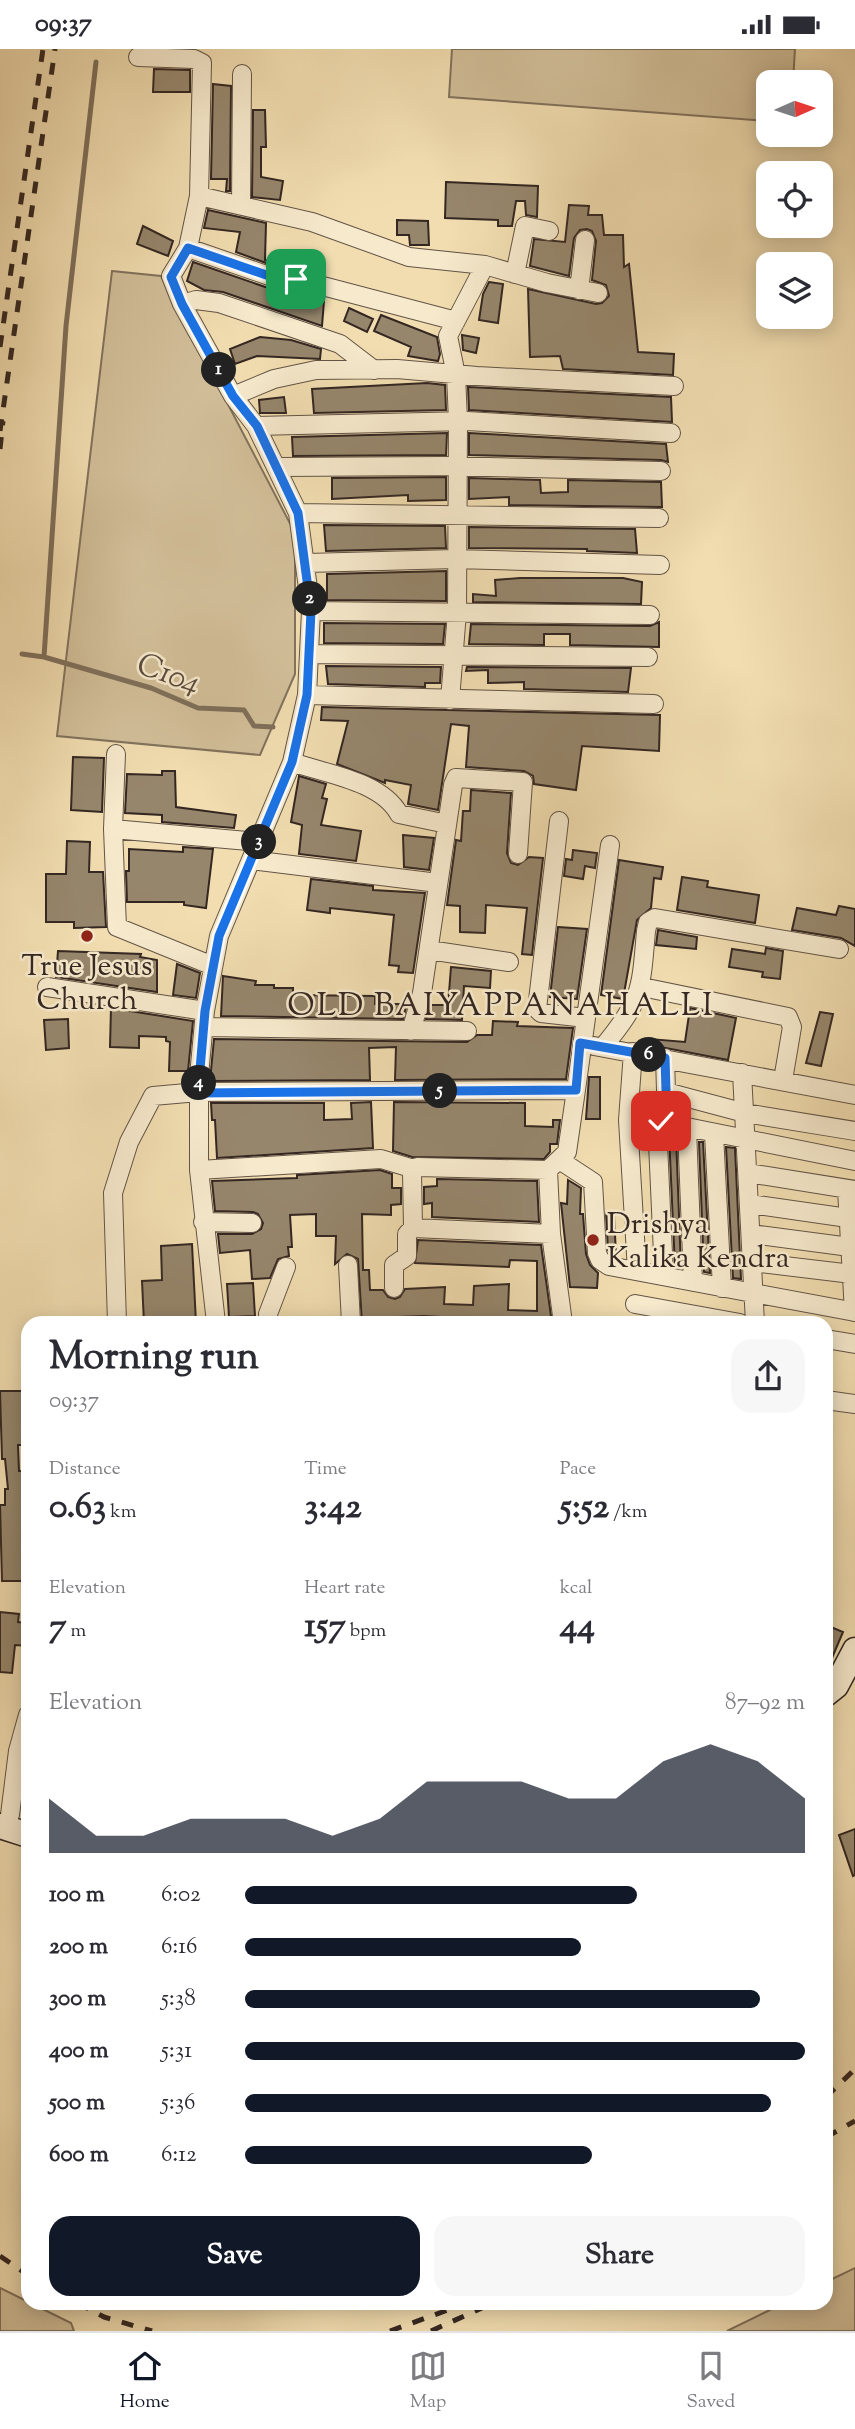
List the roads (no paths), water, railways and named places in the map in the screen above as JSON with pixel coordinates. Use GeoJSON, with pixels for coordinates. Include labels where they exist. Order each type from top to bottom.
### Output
{"type":"FeatureCollection","features":[{"type":"Feature","properties":{"kind":"street"},"geometry":{"type":"LineString","coordinates":[[138,57],[194,59],[202,62],[199,196],[188,248],[171,277],[182,304],[233,396],[257,426],[298,513],[307,563],[311,611],[307,695],[292,762],[219,936],[204,1019],[198,1093],[199,1170],[215,1316]]}},
{"type":"Feature","properties":{"kind":"street"},"geometry":{"type":"LineString","coordinates":[[241,205],[242,74]]}},
{"type":"Feature","properties":{"kind":"street"},"geometry":{"type":"LineString","coordinates":[[199,196],[312,222],[409,257],[485,265],[598,293]]}},
{"type":"Feature","properties":{"kind":"street"},"geometry":{"type":"LineString","coordinates":[[514,274],[524,226],[549,231]]}},
{"type":"Feature","properties":{"kind":"street"},"geometry":{"type":"LineString","coordinates":[[579,290],[585,240]]}},
{"type":"Feature","properties":{"kind":"street"},"geometry":{"type":"LineString","coordinates":[[188,248],[275,278],[296,279],[456,321]]}},
{"type":"Feature","properties":{"kind":"street"},"geometry":{"type":"LineString","coordinates":[[450,700],[457,613],[455,559],[458,421],[456,375],[448,336],[485,265]]}},
{"type":"Feature","properties":{"kind":"street"},"geometry":{"type":"LineString","coordinates":[[182,304],[196,300],[219,303],[340,344],[374,370]]}},
{"type":"Feature","properties":{"kind":"street"},"geometry":{"type":"LineString","coordinates":[[233,396],[274,379],[316,370],[374,370],[674,386]]}},
{"type":"Feature","properties":{"kind":"street"},"geometry":{"type":"LineString","coordinates":[[257,426],[458,421],[671,433]]}},
{"type":"Feature","properties":{"kind":"street"},"geometry":{"type":"LineString","coordinates":[[278,467],[458,466],[661,471]]}},
{"type":"Feature","properties":{"kind":"street"},"geometry":{"type":"LineString","coordinates":[[298,513],[457,513],[659,518]]}},
{"type":"Feature","properties":{"kind":"street"},"geometry":{"type":"LineString","coordinates":[[307,563],[455,559],[660,565]]}},
{"type":"Feature","properties":{"kind":"street"},"geometry":{"type":"LineString","coordinates":[[311,611],[650,615]]}},
{"type":"Feature","properties":{"kind":"street"},"geometry":{"type":"LineString","coordinates":[[309,654],[648,657]]}},
{"type":"Feature","properties":{"kind":"street"},"geometry":{"type":"LineString","coordinates":[[307,695],[654,704]]}},
{"type":"Feature","properties":{"kind":"street"},"geometry":{"type":"LineString","coordinates":[[116,754],[113,829],[117,927],[213,966]]}},
{"type":"Feature","properties":{"kind":"street"},"geometry":{"type":"LineString","coordinates":[[292,762],[378,791],[393,801],[399,814],[447,824]]}},
{"type":"Feature","properties":{"kind":"street"},"geometry":{"type":"LineString","coordinates":[[411,1031],[422,993],[456,778],[520,779],[524,786],[518,853]]}},
{"type":"Feature","properties":{"kind":"street"},"geometry":{"type":"LineString","coordinates":[[559,821],[537,1009],[541,1013],[586,1018]]}},
{"type":"Feature","properties":{"kind":"street"},"geometry":{"type":"LineString","coordinates":[[113,829],[259,842]]}},
{"type":"Feature","properties":{"kind":"street"},"geometry":{"type":"LineString","coordinates":[[562,1316],[551,1234],[554,1165],[567,1152],[580,1043],[586,1018],[610,845]]}},
{"type":"Feature","properties":{"kind":"street"},"geometry":{"type":"LineString","coordinates":[[251,860],[438,883]]}},
{"type":"Feature","properties":{"kind":"street"},"geometry":{"type":"LineString","coordinates":[[603,1047],[627,1019],[642,987],[646,931],[648,922],[655,918],[839,949]]}},
{"type":"Feature","properties":{"kind":"street"},"geometry":{"type":"LineString","coordinates":[[429,950],[509,962]]}},
{"type":"Feature","properties":{"kind":"street"},"geometry":{"type":"LineString","coordinates":[[47,987],[204,1019],[411,1031],[467,1031]]}},
{"type":"Feature","properties":{"kind":"street"},"geometry":{"type":"LineString","coordinates":[[642,987],[788,1017],[792,1027],[783,1080]]}},
{"type":"Feature","properties":{"kind":"street"},"geometry":{"type":"LineString","coordinates":[[580,1043],[855,1095]]}},
{"type":"Feature","properties":{"kind":"street"},"geometry":{"type":"LineString","coordinates":[[633,1052],[628,1120],[637,1271]]}},
{"type":"Feature","properties":{"kind":"street"},"geometry":{"type":"LineString","coordinates":[[665,1058],[667,1123]]}},
{"type":"Feature","properties":{"kind":"street"},"geometry":{"type":"LineString","coordinates":[[742,1073],[755,1316]]}},
{"type":"Feature","properties":{"kind":"street"},"geometry":{"type":"LineString","coordinates":[[117,1316],[113,1193],[129,1142],[153,1096],[198,1093],[576,1090]]}},
{"type":"Feature","properties":{"kind":"street"},"geometry":{"type":"LineString","coordinates":[[666,1092],[745,1113],[855,1131]]}},
{"type":"Feature","properties":{"kind":"street"},"geometry":{"type":"LineString","coordinates":[[664,1276],[657,1121],[855,1161]]}},
{"type":"Feature","properties":{"kind":"street"},"geometry":{"type":"LineString","coordinates":[[687,1129],[693,1282]]}},
{"type":"Feature","properties":{"kind":"street"},"geometry":{"type":"LineString","coordinates":[[714,1134],[722,1288]]}},
{"type":"Feature","properties":{"kind":"street"},"geometry":{"type":"LineString","coordinates":[[199,1170],[381,1159],[399,1162],[414,1169],[554,1165],[593,1182],[600,1260],[609,1266],[855,1312],[848,1218],[851,1189],[748,1173]]}},
{"type":"Feature","properties":{"kind":"street"},"geometry":{"type":"LineString","coordinates":[[394,1288],[394,1265],[407,1256],[407,1234],[413,1228],[414,1169]]}},
{"type":"Feature","properties":{"kind":"street"},"geometry":{"type":"LineString","coordinates":[[750,1204],[848,1218]]}},
{"type":"Feature","properties":{"kind":"street"},"geometry":{"type":"LineString","coordinates":[[203,1222],[252,1223]]}},
{"type":"Feature","properties":{"kind":"street"},"geometry":{"type":"LineString","coordinates":[[413,1228],[551,1234]]}},
{"type":"Feature","properties":{"kind":"street"},"geometry":{"type":"LineString","coordinates":[[751,1234],[850,1247]]}},
{"type":"Feature","properties":{"kind":"street"},"geometry":{"type":"LineString","coordinates":[[752,1262],[852,1273]]}},
{"type":"Feature","properties":{"kind":"street"},"geometry":{"type":"LineString","coordinates":[[348,1265],[351,1316]]}},
{"type":"Feature","properties":{"kind":"street"},"geometry":{"type":"LineString","coordinates":[[268,1316],[286,1267]]}},
{"type":"Feature","properties":{"kind":"street"},"geometry":{"type":"LineString","coordinates":[[635,1304],[701,1316]]}},
{"type":"Feature","properties":{"kind":"street"},"geometry":{"type":"LineString","coordinates":[[833,1340],[855,1344]]}},
{"type":"Feature","properties":{"kind":"street"},"geometry":{"type":"LineString","coordinates":[[833,1401],[855,1404]]}},
{"type":"Feature","properties":{"kind":"street"},"geometry":{"type":"LineString","coordinates":[[833,1689],[855,1650]]}},
{"type":"Feature","properties":{"kind":"street"},"geometry":{"type":"LineString","coordinates":[[3,1818],[21,1759]]}},
{"type":"Feature","properties":{"kind":"street"},"geometry":{"type":"LineString","coordinates":[[3,1818],[21,1819]]}},
{"type":"Feature","properties":{"kind":"street"},"geometry":{"type":"LineString","coordinates":[[3,1818],[21,1830]]}},
{"type":"Feature","properties":{"kind":"waterway"},"geometry":{"type":"LineString","coordinates":[[22,654],[44,657],[66,326],[96,62]]}},
{"type":"Feature","properties":{"kind":"waterway","name":"C104"},"geometry":{"type":"LineString","coordinates":[[44,657],[151,688],[198,708],[244,710],[254,726],[273,727]]}},
{"type":"Feature","properties":{"kind":"railway"},"geometry":{"type":"LineString","coordinates":[[0,347],[43,49]]}},
{"type":"Feature","properties":{"kind":"railway"},"geometry":{"type":"LineString","coordinates":[[0,431],[55,49]]}},
{"type":"Feature","properties":{"kind":"railway"},"geometry":{"type":"LineString","coordinates":[[0,449],[3,421]]}},
{"type":"Feature","properties":{"kind":"railway"},"geometry":{"type":"LineString","coordinates":[[833,2090],[855,2069]]}},
{"type":"Feature","properties":{"kind":"railway"},"geometry":{"type":"LineString","coordinates":[[833,2133],[855,2121]]}},
{"type":"Feature","properties":{"kind":"railway"},"geometry":{"type":"LineString","coordinates":[[0,2256],[21,2270]]}},
{"type":"Feature","properties":{"kind":"railway"},"geometry":{"type":"LineString","coordinates":[[91,2310],[104,2317],[152,2331]]}},
{"type":"Feature","properties":{"kind":"railway"},"geometry":{"type":"LineString","coordinates":[[390,2331],[448,2310]]}},
{"type":"Feature","properties":{"kind":"railway"},"geometry":{"type":"LineString","coordinates":[[431,2331],[478,2310]]}},
{"type":"Feature","properties":{"kind":"place","name":"True Jesus Church"},"geometry":{"type":"Point","coordinates":[87,936]}},
{"type":"Feature","properties":{"kind":"place","name":"Drishya Kalika Kendra"},"geometry":{"type":"Point","coordinates":[593,1240]}},
{"type":"Feature","properties":{"kind":"district","name":"OLD BAIYAPPANAHALLI"},"geometry":{"type":"Point","coordinates":[501,1004]}}]}
